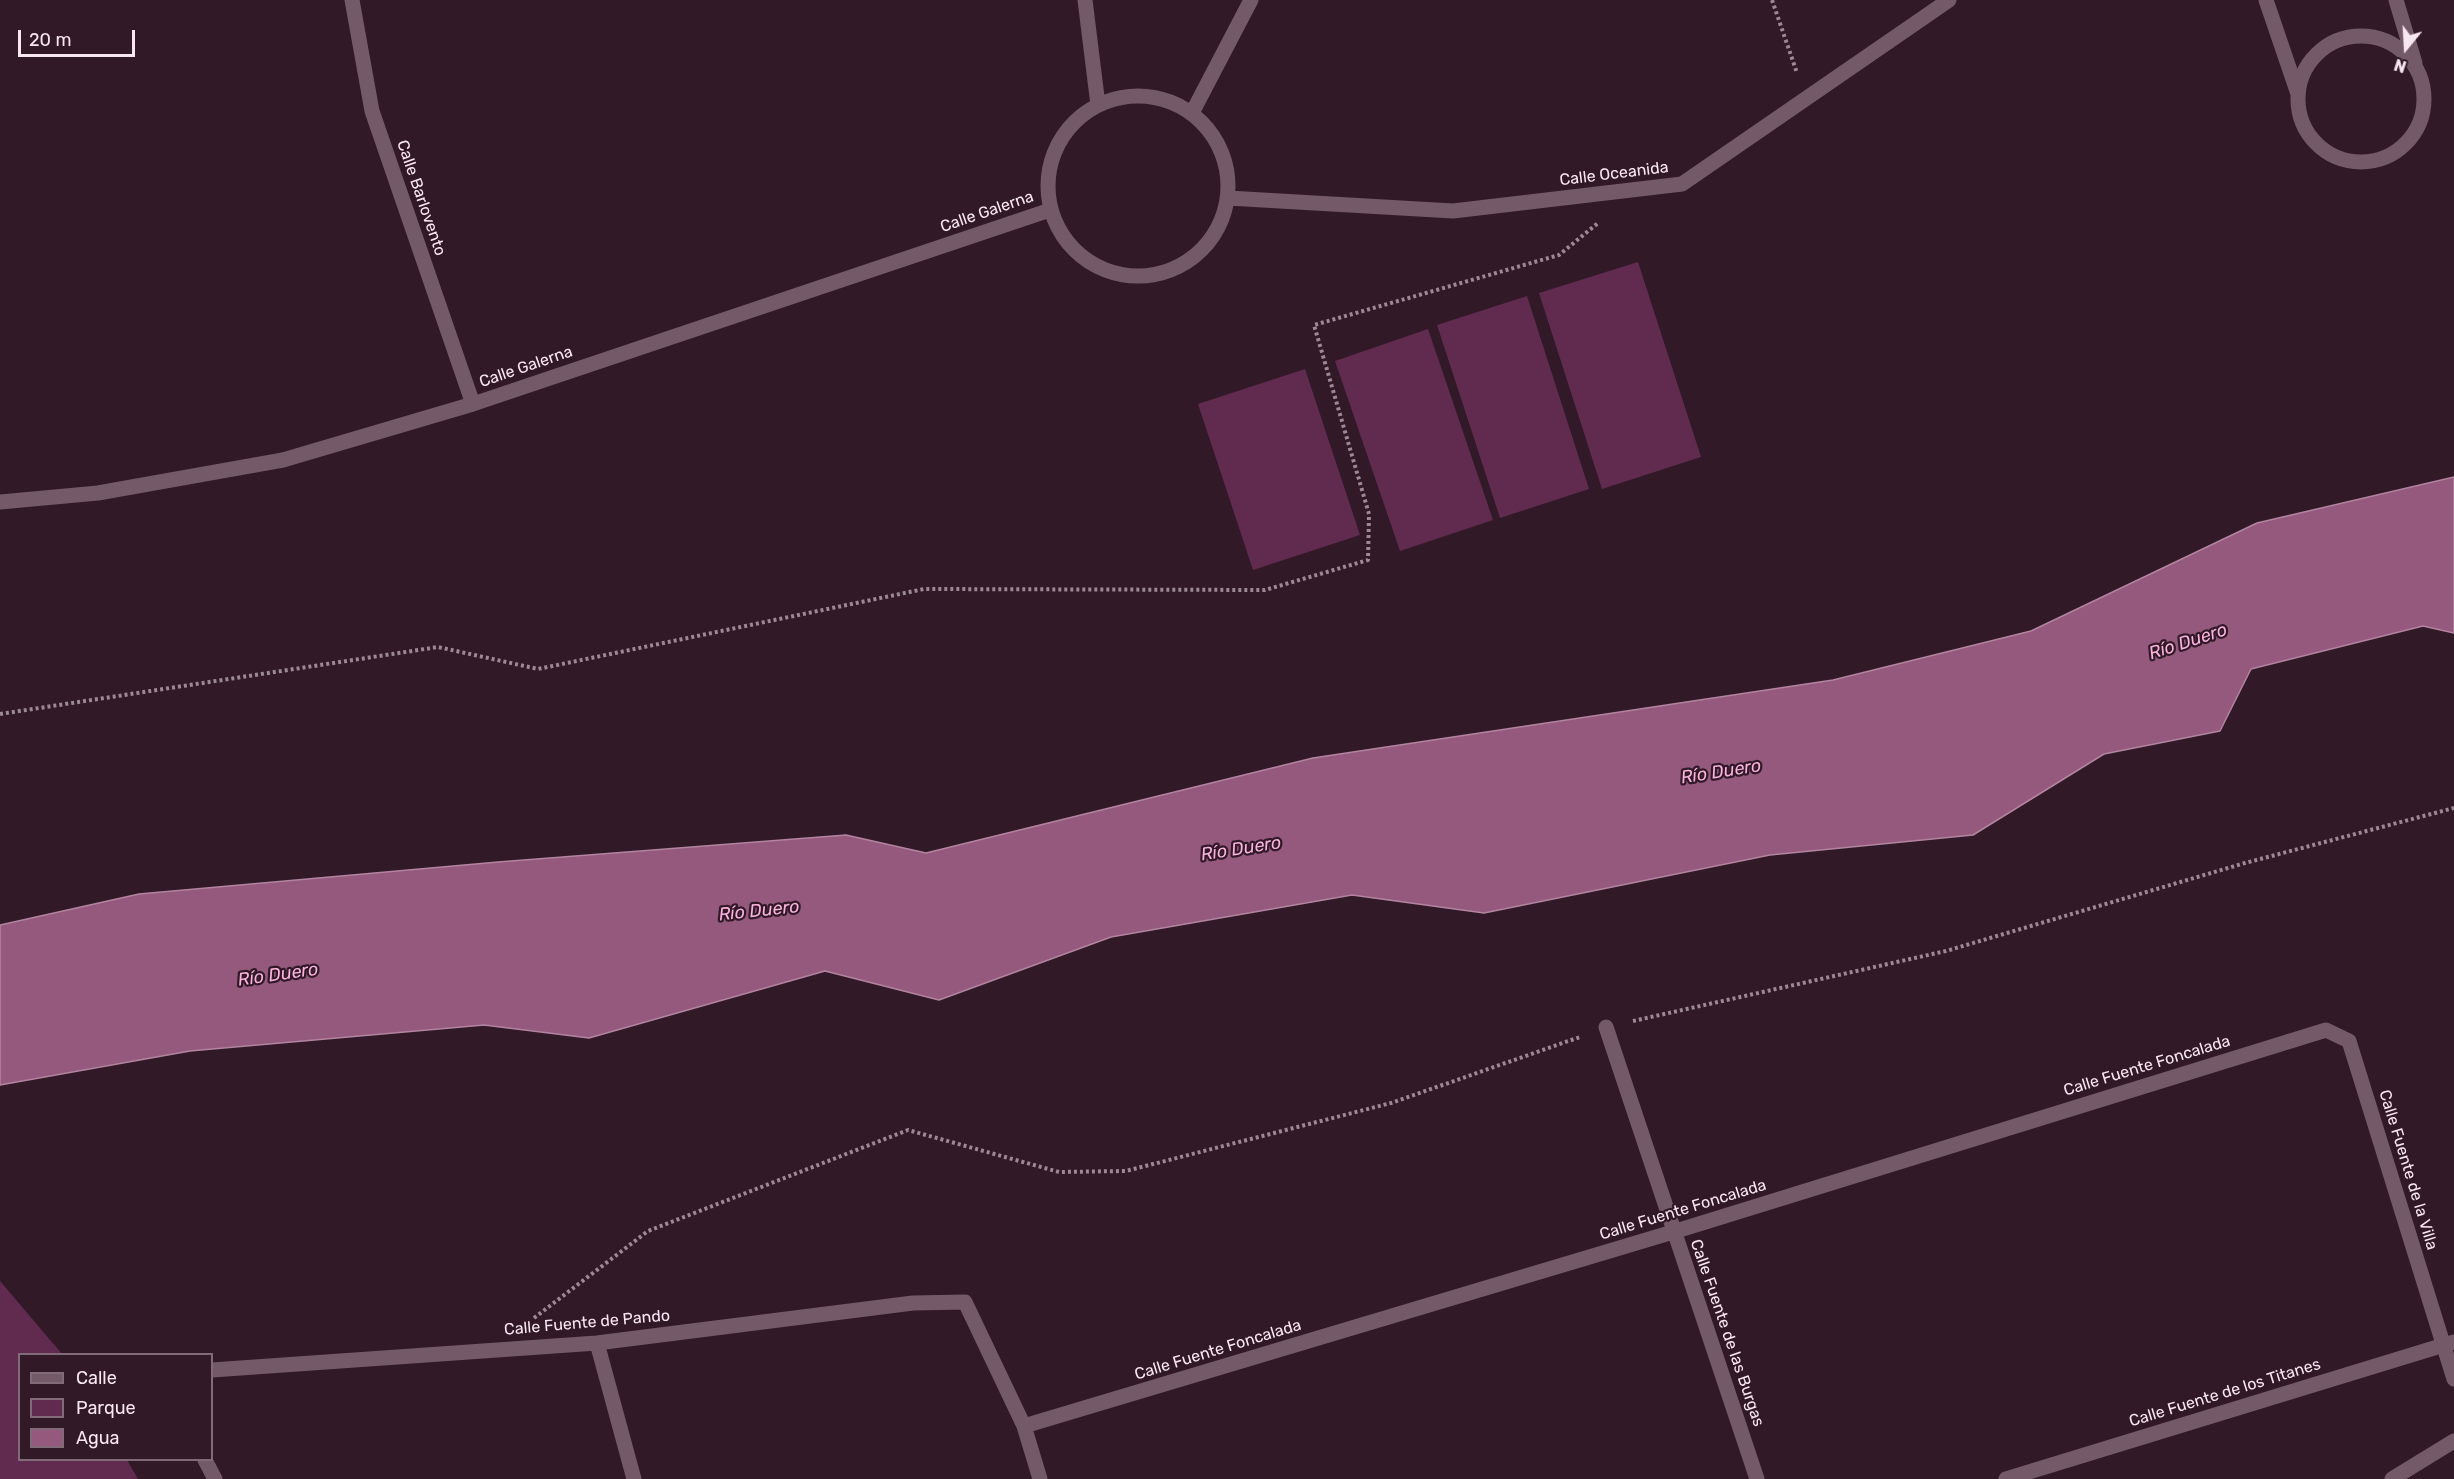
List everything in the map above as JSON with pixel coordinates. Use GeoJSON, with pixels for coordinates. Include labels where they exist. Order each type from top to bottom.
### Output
{"type":"FeatureCollection","features":[{"type":"Feature","properties":{"kind":"street","name":"Calle Barlovento"},"geometry":{"type":"LineString","coordinates":[[352,0],[372,111],[473,404]]}},
{"type":"Feature","properties":{"kind":"street"},"geometry":{"type":"LineString","coordinates":[[1085,0],[1098,105]]}},
{"type":"Feature","properties":{"kind":"street"},"geometry":{"type":"LineString","coordinates":[[1192,113],[1251,0]]}},
{"type":"Feature","properties":{"kind":"street","name":"Calle Oceanida"},"geometry":{"type":"LineString","coordinates":[[1228,198],[1453,211],[1682,184],[1948,0]]}},
{"type":"Feature","properties":{"kind":"street"},"geometry":{"type":"LineString","coordinates":[[2266,0],[2298,94]]}},
{"type":"Feature","properties":{"kind":"street"},"geometry":{"type":"LineString","coordinates":[[2396,0],[2423,90],[2423,111],[2418,125],[2406,143],[2389,155],[2367,162],[2337,158],[2319,147],[2309,135],[2299,115],[2298,94],[2302,74],[2314,55],[2332,42],[2359,35],[2381,39],[2404,53],[2416,68]]}},
{"type":"Feature","properties":{"kind":"street"},"geometry":{"type":"LineString","coordinates":[[1132,96],[1163,99],[1192,113],[1214,138],[1226,167],[1228,198],[1221,223],[1203,249],[1178,268],[1148,277],[1099,268],[1073,250],[1050,210],[1047,194],[1054,149],[1072,123],[1098,105],[1132,96]]}},
{"type":"Feature","properties":{"kind":"street","name":"Calle Galerna"},"geometry":{"type":"LineString","coordinates":[[0,502],[98,494],[283,460],[473,404],[1050,210]]}},
{"type":"Feature","properties":{"kind":"street","name":"Calle Fuente de las Burgas"},"geometry":{"type":"LineString","coordinates":[[1606,1027],[1757,1479]]}},
{"type":"Feature","properties":{"kind":"street","name":"Calle Fuente Foncalada"},"geometry":{"type":"LineString","coordinates":[[1024,1426],[1673,1232],[2326,1030],[2349,1041]]}},
{"type":"Feature","properties":{"kind":"street","name":"Calle Fuente de la Villa"},"geometry":{"type":"LineString","coordinates":[[2349,1041],[2449,1343],[2454,1379]]}},
{"type":"Feature","properties":{"kind":"street","name":"Calle Fuente de Pando"},"geometry":{"type":"LineString","coordinates":[[213,1370],[597,1342],[913,1303],[965,1302],[1024,1426]]}},
{"type":"Feature","properties":{"kind":"street"},"geometry":{"type":"LineString","coordinates":[[597,1342],[634,1479]]}},
{"type":"Feature","properties":{"kind":"street","name":"Calle Fuente de los Titanes"},"geometry":{"type":"LineString","coordinates":[[2006,1479],[2449,1343]]}},
{"type":"Feature","properties":{"kind":"street"},"geometry":{"type":"LineString","coordinates":[[1024,1426],[1040,1479]]}},
{"type":"Feature","properties":{"kind":"street"},"geometry":{"type":"LineString","coordinates":[[2392,1479],[2454,1441]]}},
{"type":"Feature","properties":{"kind":"street"},"geometry":{"type":"LineString","coordinates":[[205,1461],[214,1479]]}},
{"type":"Feature","properties":{"kind":"path"},"geometry":{"type":"LineString","coordinates":[[1772,0],[1806,99]]}},
{"type":"Feature","properties":{"kind":"path"},"geometry":{"type":"LineString","coordinates":[[0,714],[438,647],[538,669],[924,589],[1265,590],[1368,560],[1369,514],[1314,325],[1559,255],[1605,218]]}},
{"type":"Feature","properties":{"kind":"path"},"geometry":{"type":"LineString","coordinates":[[529,1322],[648,1231],[908,1130],[1059,1172],[1126,1171],[1391,1103],[1606,1027],[1946,951],[2245,863],[2454,808]]}},
{"type":"Feature","properties":{"kind":"green space"},"geometry":{"type":"Polygon","coordinates":[[[1638,262],[1701,457],[1602,489],[1539,293],[1638,262]]]}},
{"type":"Feature","properties":{"kind":"green space"},"geometry":{"type":"Polygon","coordinates":[[[1527,296],[1589,489],[1500,518],[1437,325],[1527,296]]]}},
{"type":"Feature","properties":{"kind":"green space"},"geometry":{"type":"Polygon","coordinates":[[[1428,329],[1493,520],[1400,551],[1335,361],[1428,329]]]}},
{"type":"Feature","properties":{"kind":"green space"},"geometry":{"type":"Polygon","coordinates":[[[1305,369],[1360,535],[1253,570],[1198,404],[1305,369]]]}},
{"type":"Feature","properties":{"kind":"green space"},"geometry":{"type":"Polygon","coordinates":[[[0,1281],[61,1353],[18,1353],[18,1461],[128,1461],[138,1479],[0,1479],[0,1281]]]}},
{"type":"Feature","properties":{"kind":"water","name":"Río Duero"},"geometry":{"type":"Polygon","coordinates":[[[2454,477],[2454,633],[2423,626],[2251,669],[2220,731],[2104,754],[1973,835],[1770,855],[1484,913],[1352,895],[1111,937],[939,1000],[825,971],[589,1038],[484,1025],[190,1051],[0,1085],[0,925],[139,894],[498,862],[846,835],[926,853],[1313,758],[1833,680],[2031,631],[2257,523],[2454,477]]]}}]}
